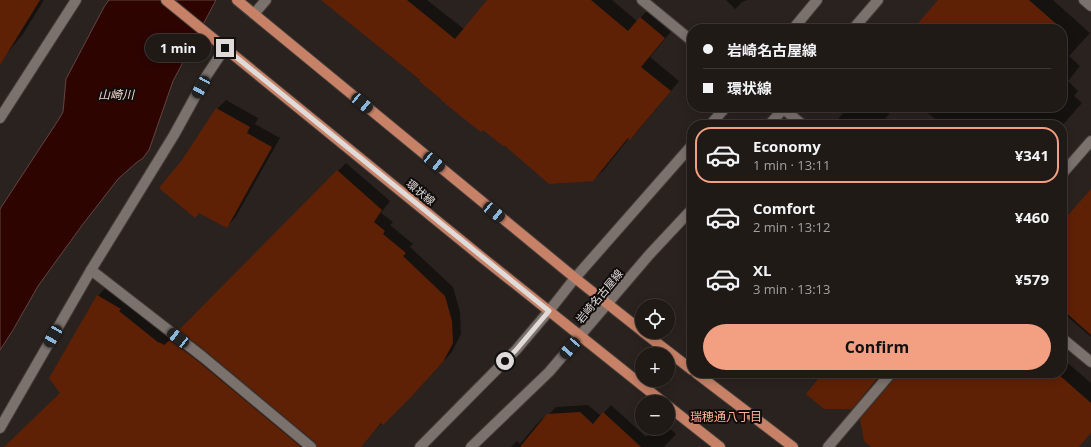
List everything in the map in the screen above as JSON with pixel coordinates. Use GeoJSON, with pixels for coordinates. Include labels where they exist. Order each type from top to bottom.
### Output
{"type":"FeatureCollection","features":[{"type":"Feature","properties":{"kind":"main road","name":"環状線"},"geometry":{"type":"LineString","coordinates":[[166,0],[654,395]]}},
{"type":"Feature","properties":{"kind":"main road"},"geometry":{"type":"LineString","coordinates":[[236,0],[575,278],[635,325]]}},
{"type":"Feature","properties":{"kind":"main road"},"geometry":{"type":"LineString","coordinates":[[652,339],[687,366]]}},
{"type":"Feature","properties":{"kind":"main road"},"geometry":{"type":"LineString","coordinates":[[703,378],[793,447]]}},
{"type":"Feature","properties":{"kind":"main road"},"geometry":{"type":"LineString","coordinates":[[675,412],[720,447]]}},
{"type":"Feature","properties":{"kind":"street"},"geometry":{"type":"LineString","coordinates":[[0,118],[76,0]]}},
{"type":"Feature","properties":{"kind":"street"},"geometry":{"type":"LineString","coordinates":[[254,14],[266,0]]}},
{"type":"Feature","properties":{"kind":"street"},"geometry":{"type":"LineString","coordinates":[[642,0],[687,37]]}},
{"type":"Feature","properties":{"kind":"street"},"geometry":{"type":"LineString","coordinates":[[797,24],[817,0]]}},
{"type":"Feature","properties":{"kind":"street"},"geometry":{"type":"LineString","coordinates":[[857,24],[878,0]]}},
{"type":"Feature","properties":{"kind":"street"},"geometry":{"type":"LineString","coordinates":[[1084,0],[1091,6]]}},
{"type":"Feature","properties":{"kind":"street"},"geometry":{"type":"LineString","coordinates":[[0,428],[91,270],[174,136],[225,48]]}},
{"type":"Feature","properties":{"kind":"street"},"geometry":{"type":"LineString","coordinates":[[714,120],[722,112]]}},
{"type":"Feature","properties":{"kind":"street"},"geometry":{"type":"LineString","coordinates":[[772,120],[779,112]]}},
{"type":"Feature","properties":{"kind":"street"},"geometry":{"type":"LineString","coordinates":[[788,112],[797,120]]}},
{"type":"Feature","properties":{"kind":"street"},"geometry":{"type":"LineString","coordinates":[[1067,168],[1091,141]]}},
{"type":"Feature","properties":{"kind":"street"},"geometry":{"type":"LineString","coordinates":[[420,447],[516,350],[575,278],[687,151]]}},
{"type":"Feature","properties":{"kind":"street","name":"岩崎名古屋線"},"geometry":{"type":"LineString","coordinates":[[471,447],[549,372],[687,214]]}},
{"type":"Feature","properties":{"kind":"street"},"geometry":{"type":"LineString","coordinates":[[91,270],[204,357],[311,447]]}},
{"type":"Feature","properties":{"kind":"street"},"geometry":{"type":"LineString","coordinates":[[1067,342],[1091,362]]}},
{"type":"Feature","properties":{"kind":"street"},"geometry":{"type":"LineString","coordinates":[[828,447],[887,378]]}},
{"type":"Feature","properties":{"kind":"water","name":"山崎川"},"geometry":{"type":"Polygon","coordinates":[[[109,0],[216,0],[173,81],[149,150],[143,158],[118,179],[83,224],[38,286],[0,350],[0,209],[63,112],[66,79],[109,0]]]}},
{"type":"Feature","properties":{"kind":"building"},"geometry":{"type":"Polygon","coordinates":[[[0,0],[40,0],[0,65],[0,0]]]}},
{"type":"Feature","properties":{"kind":"building"},"geometry":{"type":"Polygon","coordinates":[[[321,0],[407,0],[455,39],[487,0],[591,0],[628,31],[640,17],[665,38],[641,67],[671,91],[630,140],[628,138],[593,181],[549,184],[504,145],[503,146],[483,130],[481,132],[463,118],[419,81],[420,80],[321,0]]]}},
{"type":"Feature","properties":{"kind":"building"},"geometry":{"type":"Polygon","coordinates":[[[938,0],[1029,0],[1056,24],[917,24],[938,0]]]}},
{"type":"Feature","properties":{"kind":"building"},"geometry":{"type":"Polygon","coordinates":[[[216,108],[250,127],[247,133],[272,147],[227,228],[199,213],[195,218],[159,188],[182,160],[216,108]]]}},
{"type":"Feature","properties":{"kind":"building"},"geometry":{"type":"Polygon","coordinates":[[[337,170],[382,210],[374,222],[385,231],[383,234],[406,253],[403,256],[445,296],[452,321],[453,343],[443,362],[383,425],[381,423],[361,447],[317,447],[315,442],[179,330],[337,170]]]}},
{"type":"Feature","properties":{"kind":"building"},"geometry":{"type":"Polygon","coordinates":[[[1091,189],[1091,335],[1067,313],[1067,216],[1091,189]]]}},
{"type":"Feature","properties":{"kind":"building"},"geometry":{"type":"Polygon","coordinates":[[[97,295],[121,309],[119,311],[159,343],[164,345],[170,340],[199,362],[301,447],[4,447],[60,393],[49,378],[97,295]]]}},
{"type":"Feature","properties":{"kind":"building"},"geometry":{"type":"Polygon","coordinates":[[[819,378],[878,378],[852,409],[824,409],[806,394],[819,378]]]}},
{"type":"Feature","properties":{"kind":"building"},"geometry":{"type":"Polygon","coordinates":[[[895,378],[1063,378],[1091,403],[1091,433],[1079,447],[871,447],[864,441],[860,419],[895,378]]]}},
{"type":"Feature","properties":{"kind":"building"},"geometry":{"type":"Polygon","coordinates":[[[580,412],[593,424],[603,412],[641,447],[520,447],[547,414],[580,412]]]}},
{"type":"Feature","properties":{"kind":"district","name":"瑞穂通八丁目"},"geometry":{"type":"Point","coordinates":[726,416]}},
{"type":"Feature","properties":{"kind":"route"},"geometry":{"type":"LineString","coordinates":[[225,48],[549,311],[505,361]]}}]}
